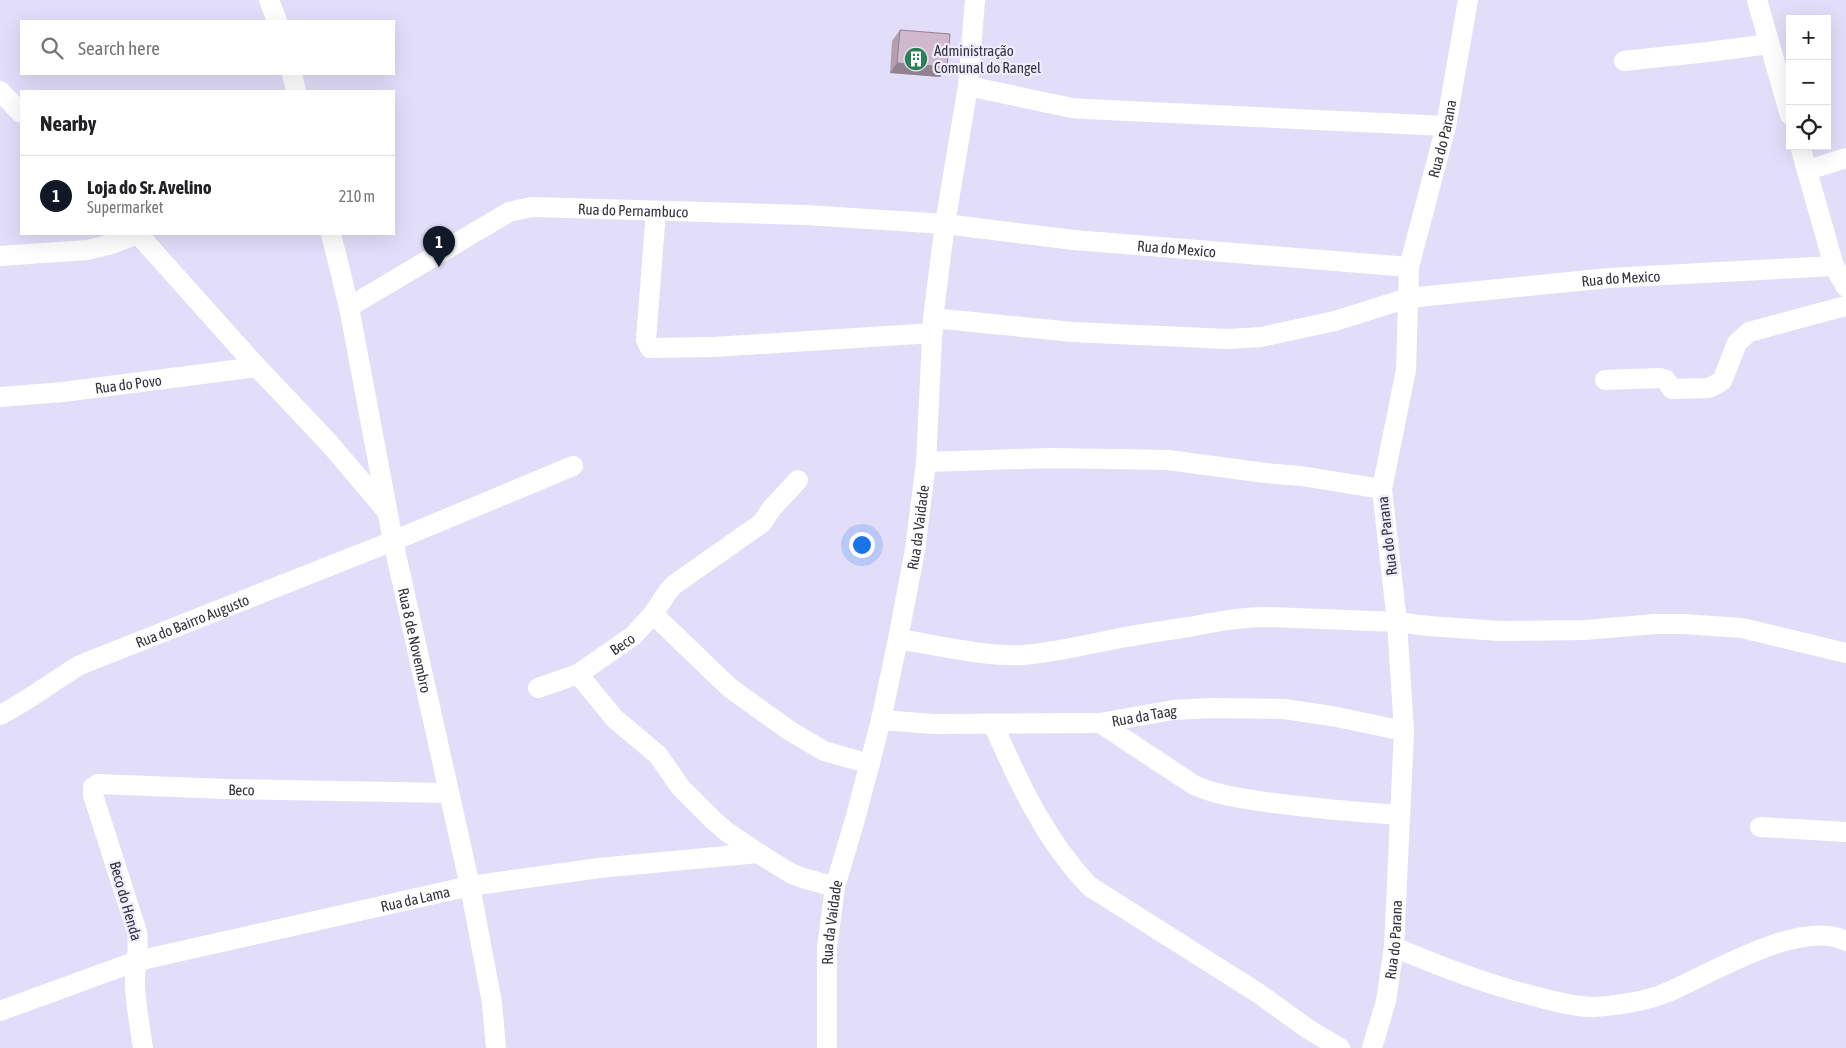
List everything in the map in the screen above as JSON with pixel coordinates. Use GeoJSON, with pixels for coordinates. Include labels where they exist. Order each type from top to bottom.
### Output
{"type":"FeatureCollection","features":[{"type":"Feature","properties":{"kind":"street"},"geometry":{"type":"LineString","coordinates":[[269,0],[277,20]]}},
{"type":"Feature","properties":{"kind":"street","name":"Rua da Vaidade"},"geometry":{"type":"LineString","coordinates":[[827,1048],[827,948],[835,886],[881,720],[915,550],[926,462],[933,326],[945,224],[968,86],[975,0]]}},
{"type":"Feature","properties":{"kind":"street","name":"Rua do Parana"},"geometry":{"type":"LineString","coordinates":[[1372,1048],[1386,1001],[1394,947],[1404,731],[1397,622],[1382,489],[1406,370],[1409,267],[1446,126],[1468,0]]}},
{"type":"Feature","properties":{"kind":"street"},"geometry":{"type":"LineString","coordinates":[[1757,0],[1787,105]]}},
{"type":"Feature","properties":{"kind":"street"},"geometry":{"type":"LineString","coordinates":[[1624,61],[1769,44]]}},
{"type":"Feature","properties":{"kind":"street"},"geometry":{"type":"LineString","coordinates":[[292,75],[296,90]]}},
{"type":"Feature","properties":{"kind":"street"},"geometry":{"type":"LineString","coordinates":[[968,86],[1086,109],[1446,126]]}},
{"type":"Feature","properties":{"kind":"street"},"geometry":{"type":"LineString","coordinates":[[0,91],[20,112]]}},
{"type":"Feature","properties":{"kind":"street"},"geometry":{"type":"LineString","coordinates":[[1801,150],[1834,266],[1846,287]]}},
{"type":"Feature","properties":{"kind":"street"},"geometry":{"type":"LineString","coordinates":[[1808,170],[1846,158]]}},
{"type":"Feature","properties":{"kind":"street","name":"Rua do Pernambuco"},"geometry":{"type":"LineString","coordinates":[[349,307],[509,212],[531,207],[806,214],[945,224]]}},
{"type":"Feature","properties":{"kind":"street","name":"Rua do Mexico"},"geometry":{"type":"LineString","coordinates":[[656,211],[646,340],[650,348],[724,347],[933,326],[1228,339],[1261,338],[1300,330],[1408,298],[1609,278],[1834,266]]}},
{"type":"Feature","properties":{"kind":"street","name":"Rua do Mexico"},"geometry":{"type":"LineString","coordinates":[[945,224],[1074,240],[1409,267]]}},
{"type":"Feature","properties":{"kind":"street"},"geometry":{"type":"LineString","coordinates":[[0,256],[87,250],[112,244],[135,235]]}},
{"type":"Feature","properties":{"kind":"street"},"geometry":{"type":"LineString","coordinates":[[139,235],[256,367],[329,443],[386,510]]}},
{"type":"Feature","properties":{"kind":"street","name":"Rua 8 de Novembro"},"geometry":{"type":"LineString","coordinates":[[331,235],[349,307],[386,510],[470,886],[492,1003],[496,1048]]}},
{"type":"Feature","properties":{"kind":"street"},"geometry":{"type":"LineString","coordinates":[[1605,380],[1660,378],[1666,380],[1672,389],[1709,388],[1716,386],[1722,381],[1737,343],[1748,332],[1846,306]]}},
{"type":"Feature","properties":{"kind":"street","name":"Rua do Povo"},"geometry":{"type":"LineString","coordinates":[[0,397],[72,391],[256,367]]}},
{"type":"Feature","properties":{"kind":"street"},"geometry":{"type":"LineString","coordinates":[[926,462],[1051,458],[1168,460],[1301,476],[1382,489]]}},
{"type":"Feature","properties":{"kind":"street","name":"Rua do Bairro Augusto"},"geometry":{"type":"LineString","coordinates":[[0,716],[22,704],[80,665],[393,541],[573,466]]}},
{"type":"Feature","properties":{"kind":"street","name":"Beco"},"geometry":{"type":"LineString","coordinates":[[538,688],[578,674],[633,636],[653,614],[675,584],[762,523],[772,508],[798,480]]}},
{"type":"Feature","properties":{"kind":"street"},"geometry":{"type":"LineString","coordinates":[[653,614],[730,688],[790,731],[824,752],[870,764]]}},
{"type":"Feature","properties":{"kind":"street"},"geometry":{"type":"LineString","coordinates":[[898,639],[1005,655],[1023,655],[1249,617],[1397,622],[1500,631],[1585,630],[1674,624],[1742,628],[1846,653]]}},
{"type":"Feature","properties":{"kind":"street"},"geometry":{"type":"LineString","coordinates":[[578,674],[615,719],[658,756],[681,788],[727,832],[792,874],[835,886]]}},
{"type":"Feature","properties":{"kind":"street","name":"Rua da Taag"},"geometry":{"type":"LineString","coordinates":[[881,720],[934,724],[1100,723],[1173,710],[1210,708],[1284,709],[1332,716],[1404,731]]}},
{"type":"Feature","properties":{"kind":"street"},"geometry":{"type":"LineString","coordinates":[[1100,723],[1194,784],[1209,791],[1251,800],[1300,807],[1400,815]]}},
{"type":"Feature","properties":{"kind":"street"},"geometry":{"type":"LineString","coordinates":[[993,724],[1018,782],[1032,808],[1070,866],[1089,886],[1258,993],[1308,1029],[1340,1048]]}},
{"type":"Feature","properties":{"kind":"street","name":"Beco"},"geometry":{"type":"LineString","coordinates":[[93,787],[98,784],[226,789],[450,793]]}},
{"type":"Feature","properties":{"kind":"street","name":"Beco do Henda"},"geometry":{"type":"LineString","coordinates":[[93,787],[93,795],[137,932],[139,949],[135,986],[143,1048]]}},
{"type":"Feature","properties":{"kind":"street"},"geometry":{"type":"LineString","coordinates":[[1760,827],[1846,832]]}},
{"type":"Feature","properties":{"kind":"street","name":"Rua da Lama"},"geometry":{"type":"LineString","coordinates":[[0,1011],[137,962],[470,886],[600,868],[758,853]]}},
{"type":"Feature","properties":{"kind":"street"},"geometry":{"type":"LineString","coordinates":[[1394,947],[1445,968],[1519,992],[1561,1003],[1593,1007],[1634,1002],[1666,993],[1732,961],[1785,941],[1818,936],[1846,941]]}},
{"type":"Feature","properties":{"kind":"building"},"geometry":{"type":"Polygon","coordinates":[[[900,30],[950,34],[947,67],[897,63],[900,30]]]}},
{"type":"Feature","properties":{"kind":"place","name":"Administração Comunal do Rangel"},"geometry":{"type":"Point","coordinates":[916,59]}},
{"type":"Feature","properties":{"kind":"place","name":"Loja do Sr. Avelino"},"geometry":{"type":"Point","coordinates":[439,267]}}]}
